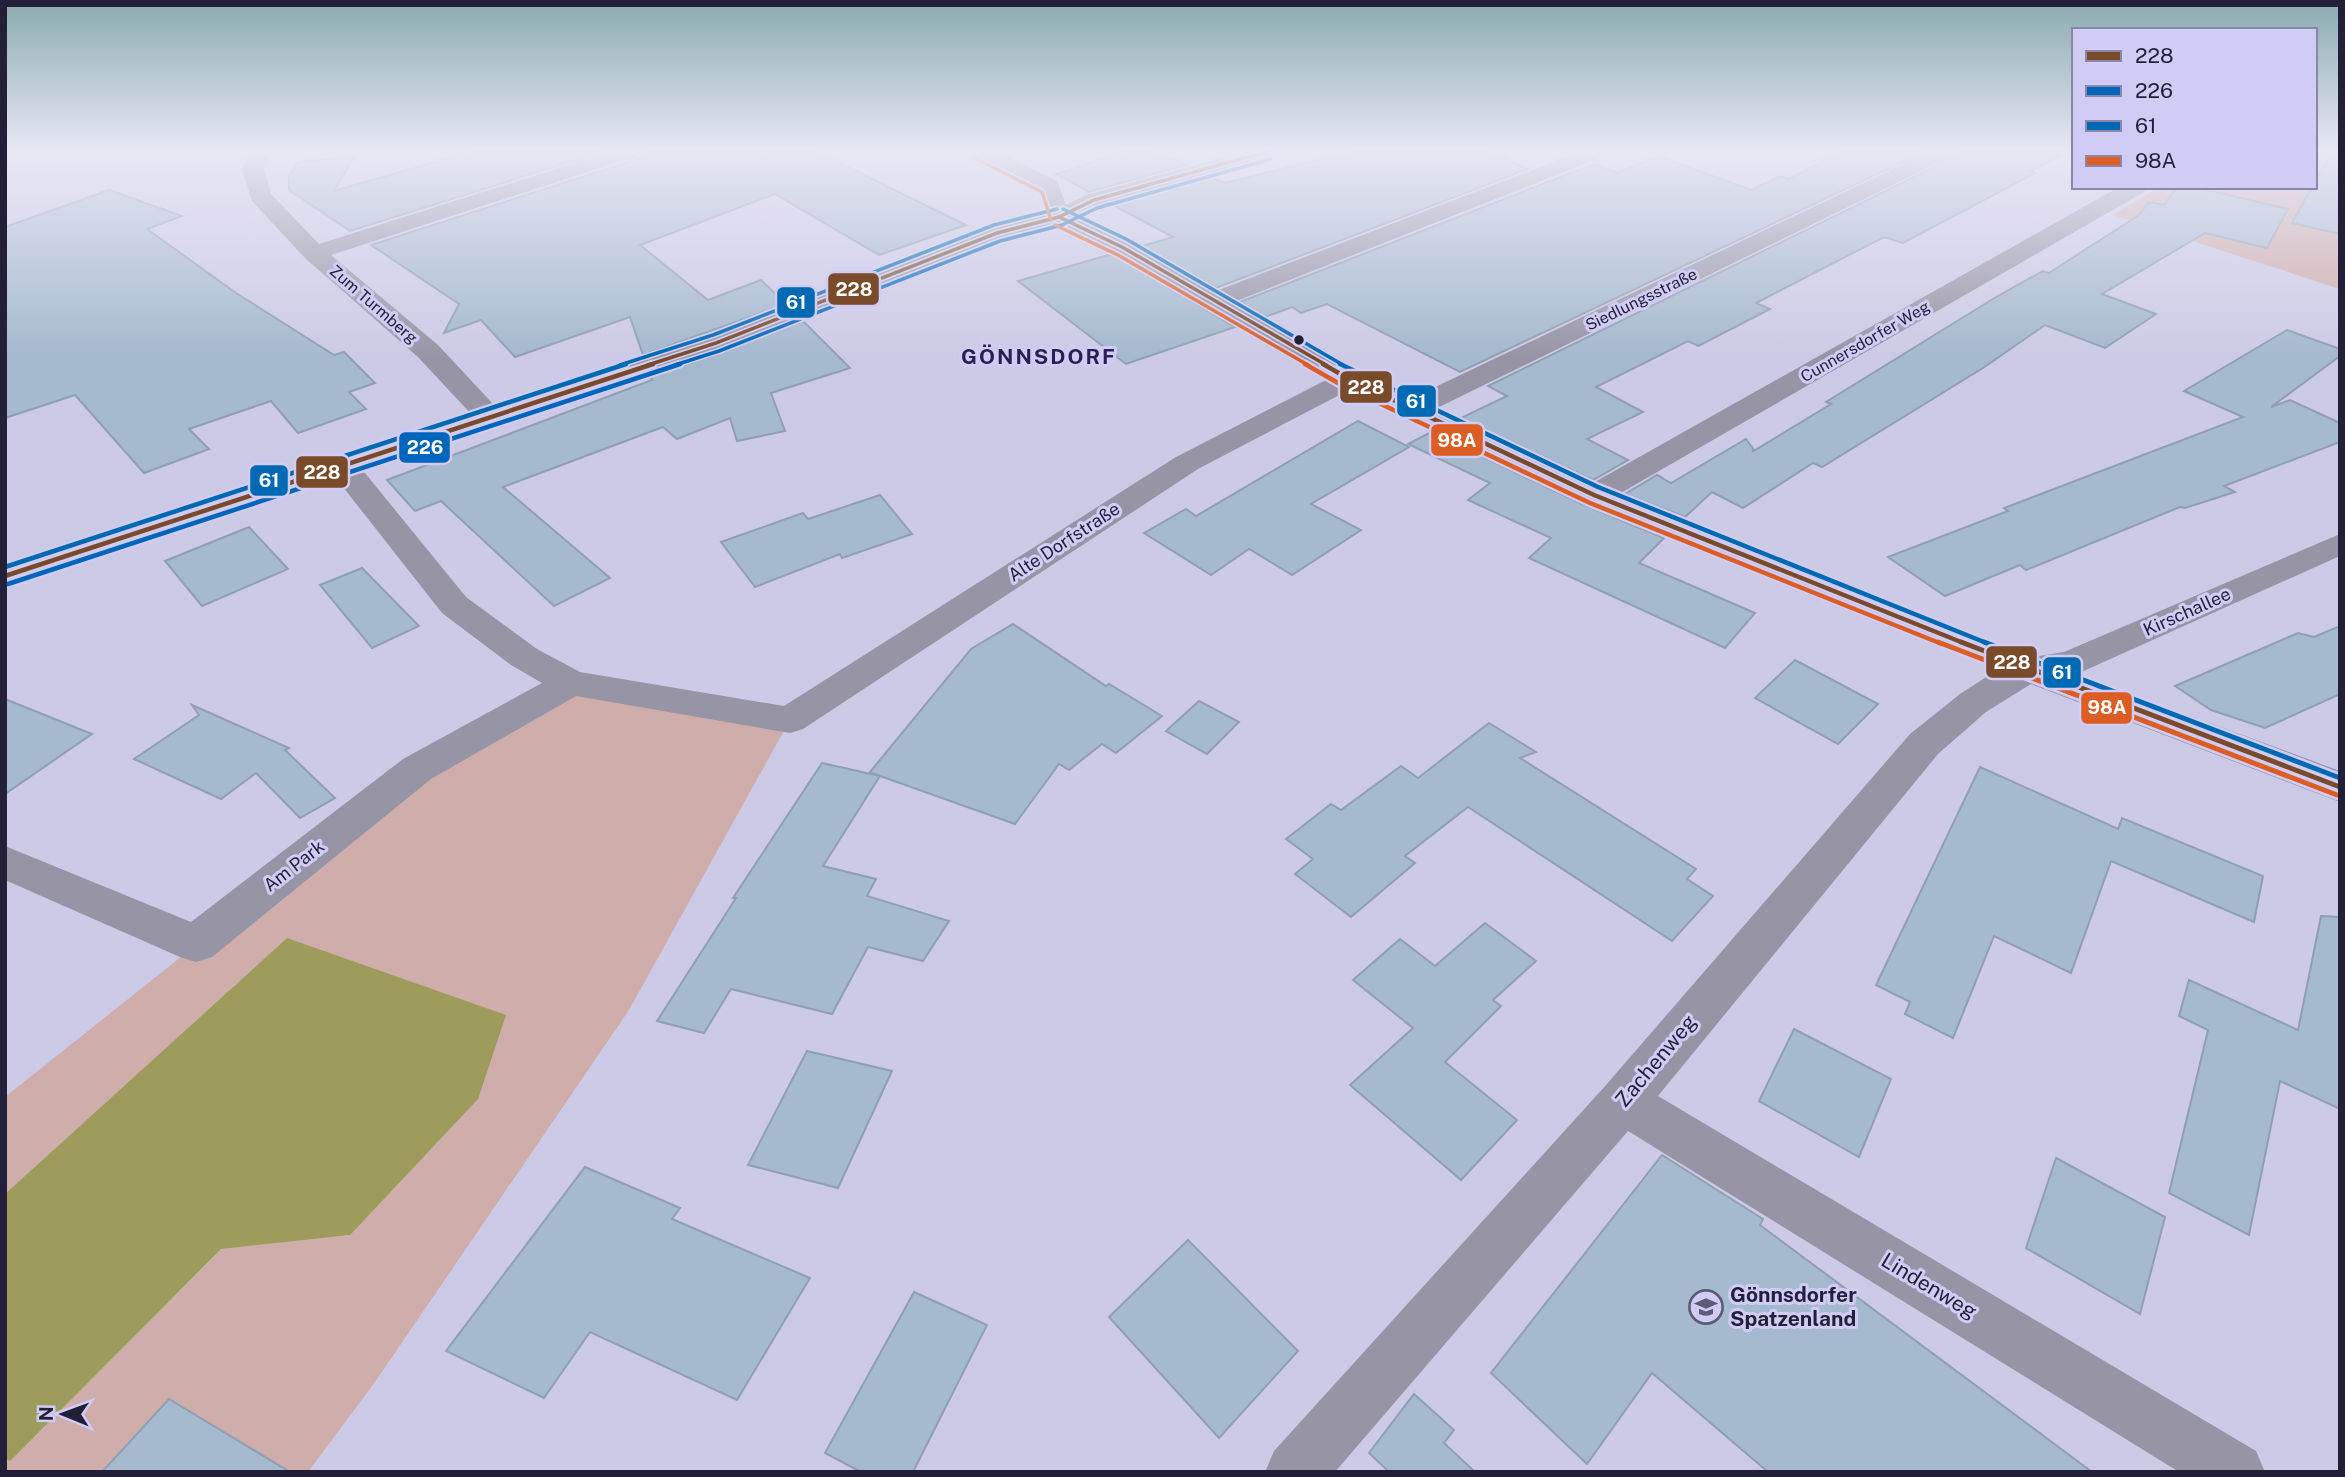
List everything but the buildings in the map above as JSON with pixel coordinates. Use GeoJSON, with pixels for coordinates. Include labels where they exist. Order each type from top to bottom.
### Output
{"type":"FeatureCollection","features":[{"type":"Feature","properties":{"kind":"street","name":"Zum Turmberg"},"geometry":{"type":"LineString","coordinates":[[283,220],[314,253],[428,351],[491,418]]}},
{"type":"Feature","properties":{"kind":"street"},"geometry":{"type":"LineString","coordinates":[[314,253],[417,220]]}},
{"type":"Feature","properties":{"kind":"street"},"geometry":{"type":"LineString","coordinates":[[5,576],[716,343],[997,233],[1048,220]]}},
{"type":"Feature","properties":{"kind":"street"},"geometry":{"type":"LineString","coordinates":[[1065,220],[1122,247],[1349,379],[1594,495],[2031,670],[2340,787]]}},
{"type":"Feature","properties":{"kind":"street"},"geometry":{"type":"LineString","coordinates":[[1216,300],[1423,220]]}},
{"type":"Feature","properties":{"kind":"street","name":"Siedlungsstraße"},"geometry":{"type":"LineString","coordinates":[[1410,410],[1804,220]]}},
{"type":"Feature","properties":{"kind":"street","name":"Cunnersdorfer Weg"},"geometry":{"type":"LineString","coordinates":[[1594,495],[2078,220]]}},
{"type":"Feature","properties":{"kind":"street","name":"Alte Dorfstraße"},"geometry":{"type":"LineString","coordinates":[[571,683],[790,720],[1187,463],[1349,379]]}},
{"type":"Feature","properties":{"kind":"street"},"geometry":{"type":"LineString","coordinates":[[354,480],[454,604],[524,657],[571,683]]}},
{"type":"Feature","properties":{"kind":"street","name":"Kirschallee"},"geometry":{"type":"LineString","coordinates":[[2031,670],[2072,663],[2340,544]]}},
{"type":"Feature","properties":{"kind":"street","name":"Zachenweg"},"geometry":{"type":"LineString","coordinates":[[1294,1472],[1623,1101],[1924,744],[1988,692],[2031,670]]}},
{"type":"Feature","properties":{"kind":"street","name":"Am Park"},"geometry":{"type":"LineString","coordinates":[[5,862],[196,944],[416,769],[571,683]]}},
{"type":"Feature","properties":{"kind":"street","name":"Lindenweg"},"geometry":{"type":"LineString","coordinates":[[1623,1101],[2235,1472]]}},
{"type":"Feature","properties":{"kind":"shaded area"},"geometry":{"type":"Polygon","coordinates":[[[2128,220],[2340,220],[2340,289],[2128,220]]]}},
{"type":"Feature","properties":{"kind":"shaded area"},"geometry":{"type":"Polygon","coordinates":[[[571,683],[790,720],[629,1010],[375,1382],[308,1472],[5,1472],[5,1458],[10,1460],[221,1249],[350,1235],[287,938],[5,1194],[5,1097],[417,769],[571,683]]]}},
{"type":"Feature","properties":{"kind":"shaded area"},"geometry":{"type":"Polygon","coordinates":[[[287,938],[506,1015],[478,1099],[350,1235],[221,1249],[10,1461],[5,1458],[5,1194],[287,938]]]}},
{"type":"Feature","properties":{"kind":"transit line","name":"61"},"geometry":{"type":"LineString","coordinates":[[5,567],[713,335],[994,225],[1014,220]]}},
{"type":"Feature","properties":{"kind":"transit line","name":"228"},"geometry":{"type":"LineString","coordinates":[[5,576],[716,343],[997,233],[1048,220]]}},
{"type":"Feature","properties":{"kind":"transit line","name":"228"},"geometry":{"type":"LineString","coordinates":[[1065,220],[1122,247],[1349,379],[1594,495],[2031,670],[2340,787]]}},
{"type":"Feature","properties":{"kind":"transit line","name":"226"},"geometry":{"type":"LineString","coordinates":[[8,584],[719,351],[1000,241],[1072,220]]}},
{"type":"Feature","properties":{"kind":"transit line","name":"61"},"geometry":{"type":"LineString","coordinates":[[1086,220],[1126,239],[1353,371],[1598,487],[2034,662],[2340,778]]}},
{"type":"Feature","properties":{"kind":"transit line","name":"98A"},"geometry":{"type":"LineString","coordinates":[[1055,225],[1118,255],[1345,387],[1590,503],[2028,678],[2337,795]]}},
{"type":"Feature","properties":{"kind":"place","name":"Gönnsdorfer Spatzenland"},"geometry":{"type":"Point","coordinates":[1706,1307]}},
{"type":"Feature","properties":{"kind":"district","name":"GÖNNSDORF"},"geometry":{"type":"Point","coordinates":[1039,357]}}]}
